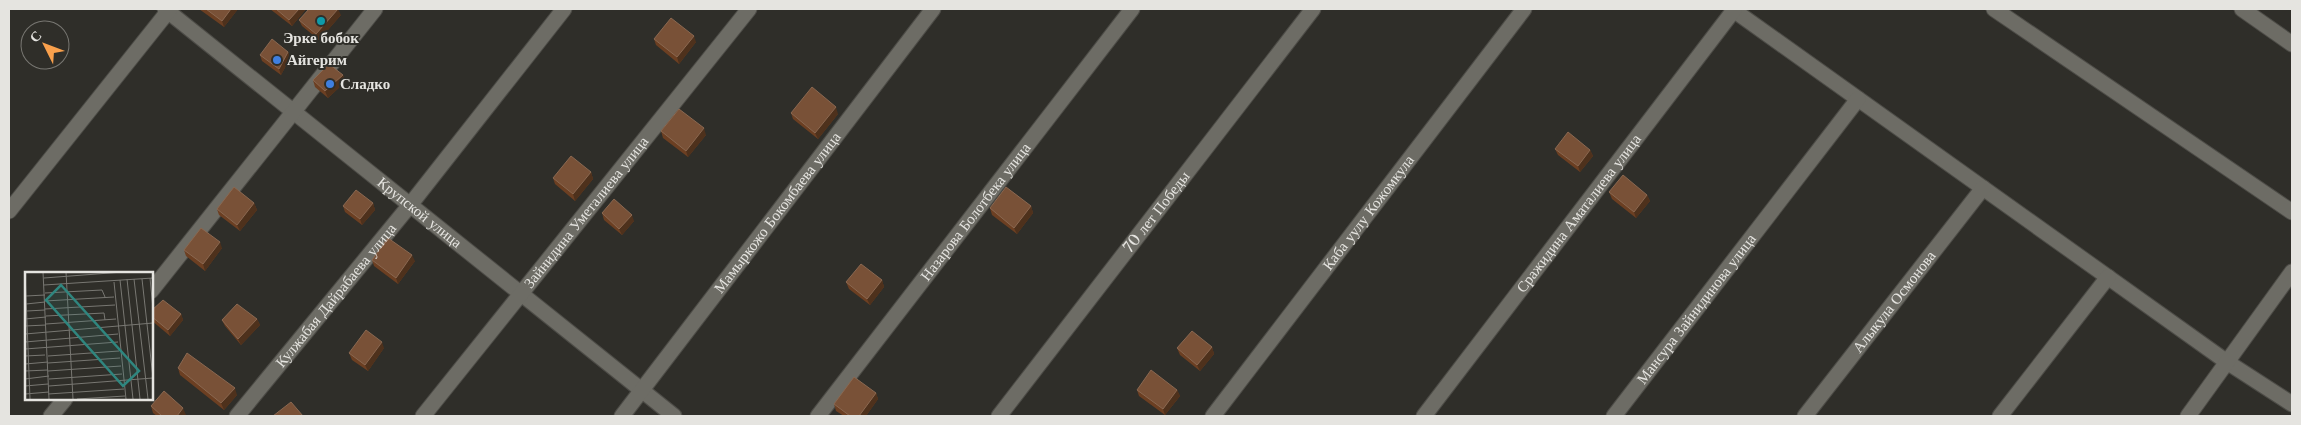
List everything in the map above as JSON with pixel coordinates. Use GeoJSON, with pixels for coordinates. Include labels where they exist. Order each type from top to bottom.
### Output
{"type":"FeatureCollection","features":[{"type":"Feature","properties":{"kind":"street"},"geometry":{"type":"LineString","coordinates":[[152,290],[375,9]]}},
{"type":"Feature","properties":{"kind":"street","name":"Кулжабая Дайрабаева улица"},"geometry":{"type":"LineString","coordinates":[[237,416],[410,205],[564,9]]}},
{"type":"Feature","properties":{"kind":"street","name":"Зайнидина Уметалиева улица"},"geometry":{"type":"LineString","coordinates":[[424,416],[749,9]]}},
{"type":"Feature","properties":{"kind":"street","name":"Мамыркожо Бокомбаева улица"},"geometry":{"type":"LineString","coordinates":[[622,416],[933,9]]}},
{"type":"Feature","properties":{"kind":"street","name":"Назарова Болотбека улица"},"geometry":{"type":"LineString","coordinates":[[818,416],[1132,9]]}},
{"type":"Feature","properties":{"kind":"street","name":"70 лет Победы"},"geometry":{"type":"LineString","coordinates":[[999,416],[1313,9]]}},
{"type":"Feature","properties":{"kind":"street","name":"Каба уулу Кожомкула"},"geometry":{"type":"LineString","coordinates":[[1213,416],[1524,9]]}},
{"type":"Feature","properties":{"kind":"street"},"geometry":{"type":"LineString","coordinates":[[1994,9],[2292,212]]}},
{"type":"Feature","properties":{"kind":"street"},"geometry":{"type":"LineString","coordinates":[[2242,9],[2292,44]]}},
{"type":"Feature","properties":{"kind":"street"},"geometry":{"type":"LineString","coordinates":[[9,211],[168,10]]}},
{"type":"Feature","properties":{"kind":"street","name":"Крупской улица"},"geometry":{"type":"LineString","coordinates":[[168,10],[674,416]]}},
{"type":"Feature","properties":{"kind":"street"},"geometry":{"type":"LineString","coordinates":[[1733,10],[2227,362],[2292,404]]}},
{"type":"Feature","properties":{"kind":"street","name":"Сражидина Аматалиева улица"},"geometry":{"type":"LineString","coordinates":[[1424,416],[1733,10]]}},
{"type":"Feature","properties":{"kind":"street","name":"Мансура Зайнидинова улица"},"geometry":{"type":"LineString","coordinates":[[1614,416],[1858,99]]}},
{"type":"Feature","properties":{"kind":"street","name":"Алыкула Осмонова"},"geometry":{"type":"LineString","coordinates":[[1805,416],[1983,188]]}},
{"type":"Feature","properties":{"kind":"street"},"geometry":{"type":"LineString","coordinates":[[2188,416],[2292,272]]}},
{"type":"Feature","properties":{"kind":"street"},"geometry":{"type":"LineString","coordinates":[[2000,416],[2108,277]]}},
{"type":"Feature","properties":{"kind":"street"},"geometry":{"type":"LineString","coordinates":[[51,416],[64,400]]}},
{"type":"Feature","properties":{"kind":"building"},"geometry":{"type":"Polygon","coordinates":[[[206,9],[231,9],[222,21],[206,9]]]}},
{"type":"Feature","properties":{"kind":"building"},"geometry":{"type":"Polygon","coordinates":[[[276,9],[299,9],[289,20],[276,9]]]}},
{"type":"Feature","properties":{"kind":"building","name":"Эрке бобок"},"geometry":{"type":"Polygon","coordinates":[[[309,9],[338,9],[316,34],[299,20],[309,9]]]}},
{"type":"Feature","properties":{"kind":"building"},"geometry":{"type":"Polygon","coordinates":[[[671,18],[694,36],[677,57],[654,39],[671,18]]]}},
{"type":"Feature","properties":{"kind":"building","name":"Айгерим"},"geometry":{"type":"Polygon","coordinates":[[[272,39],[288,52],[279,69],[260,55],[272,39]]]}},
{"type":"Feature","properties":{"kind":"building"},"geometry":{"type":"Polygon","coordinates":[[[329,64],[343,75],[325,91],[313,80],[329,64]]]}},
{"type":"Feature","properties":{"kind":"building"},"geometry":{"type":"Polygon","coordinates":[[[812,87],[836,107],[815,133],[791,113],[812,87]]]}},
{"type":"Feature","properties":{"kind":"building"},"geometry":{"type":"Polygon","coordinates":[[[679,109],[704,128],[686,151],[661,131],[679,109]]]}},
{"type":"Feature","properties":{"kind":"building"},"geometry":{"type":"Polygon","coordinates":[[[1568,132],[1590,150],[1578,166],[1555,149],[1568,132]]]}},
{"type":"Feature","properties":{"kind":"building"},"geometry":{"type":"Polygon","coordinates":[[[571,156],[591,172],[573,194],[553,178],[571,156]]]}},
{"type":"Feature","properties":{"kind":"building"},"geometry":{"type":"Polygon","coordinates":[[[1623,175],[1647,195],[1634,212],[1609,192],[1623,175]]]}},
{"type":"Feature","properties":{"kind":"building"},"geometry":{"type":"Polygon","coordinates":[[[234,187],[254,203],[237,225],[217,209],[234,187]]]}},
{"type":"Feature","properties":{"kind":"building"},"geometry":{"type":"Polygon","coordinates":[[[1006,187],[1031,206],[1014,228],[990,208],[1006,187]]]}},
{"type":"Feature","properties":{"kind":"building"},"geometry":{"type":"Polygon","coordinates":[[[356,190],[373,203],[360,219],[343,206],[356,190]]]}},
{"type":"Feature","properties":{"kind":"building"},"geometry":{"type":"Polygon","coordinates":[[[614,199],[632,215],[619,229],[602,213],[614,199]]]}},
{"type":"Feature","properties":{"kind":"building"},"geometry":{"type":"Polygon","coordinates":[[[201,228],[220,242],[203,264],[184,250],[201,228]]]}},
{"type":"Feature","properties":{"kind":"building"},"geometry":{"type":"Polygon","coordinates":[[[388,238],[412,255],[396,278],[372,260],[388,238]]]}},
{"type":"Feature","properties":{"kind":"building"},"geometry":{"type":"Polygon","coordinates":[[[861,264],[882,280],[867,299],[846,282],[861,264]]]}},
{"type":"Feature","properties":{"kind":"building"},"geometry":{"type":"Polygon","coordinates":[[[163,300],[181,314],[168,330],[152,317],[152,310],[163,300]]]}},
{"type":"Feature","properties":{"kind":"building"},"geometry":{"type":"Polygon","coordinates":[[[237,304],[257,319],[238,339],[222,320],[237,304]]]}},
{"type":"Feature","properties":{"kind":"building"},"geometry":{"type":"Polygon","coordinates":[[[366,330],[382,342],[365,365],[349,353],[366,330]]]}},
{"type":"Feature","properties":{"kind":"building"},"geometry":{"type":"Polygon","coordinates":[[[1192,331],[1212,347],[1197,365],[1177,348],[1192,331]]]}},
{"type":"Feature","properties":{"kind":"building"},"geometry":{"type":"Polygon","coordinates":[[[187,353],[235,388],[221,403],[178,368],[187,353]]]}},
{"type":"Feature","properties":{"kind":"building"},"geometry":{"type":"Polygon","coordinates":[[[1151,370],[1177,390],[1163,409],[1137,390],[1151,370]]]}},
{"type":"Feature","properties":{"kind":"building"},"geometry":{"type":"Polygon","coordinates":[[[854,377],[876,393],[859,416],[850,416],[834,404],[854,377]]]}},
{"type":"Feature","properties":{"kind":"building"},"geometry":{"type":"Polygon","coordinates":[[[164,391],[183,408],[177,416],[162,416],[151,406],[164,391]]]}},
{"type":"Feature","properties":{"kind":"building"},"geometry":{"type":"Polygon","coordinates":[[[291,402],[303,416],[273,416],[291,402]]]}},
{"type":"Feature","properties":{"kind":"place","name":"Эрке бобок"},"geometry":{"type":"Point","coordinates":[321,21]}},
{"type":"Feature","properties":{"kind":"place","name":"Айгерим"},"geometry":{"type":"Point","coordinates":[277,60]}},
{"type":"Feature","properties":{"kind":"place","name":"Сладко"},"geometry":{"type":"Point","coordinates":[330,84]}}]}
